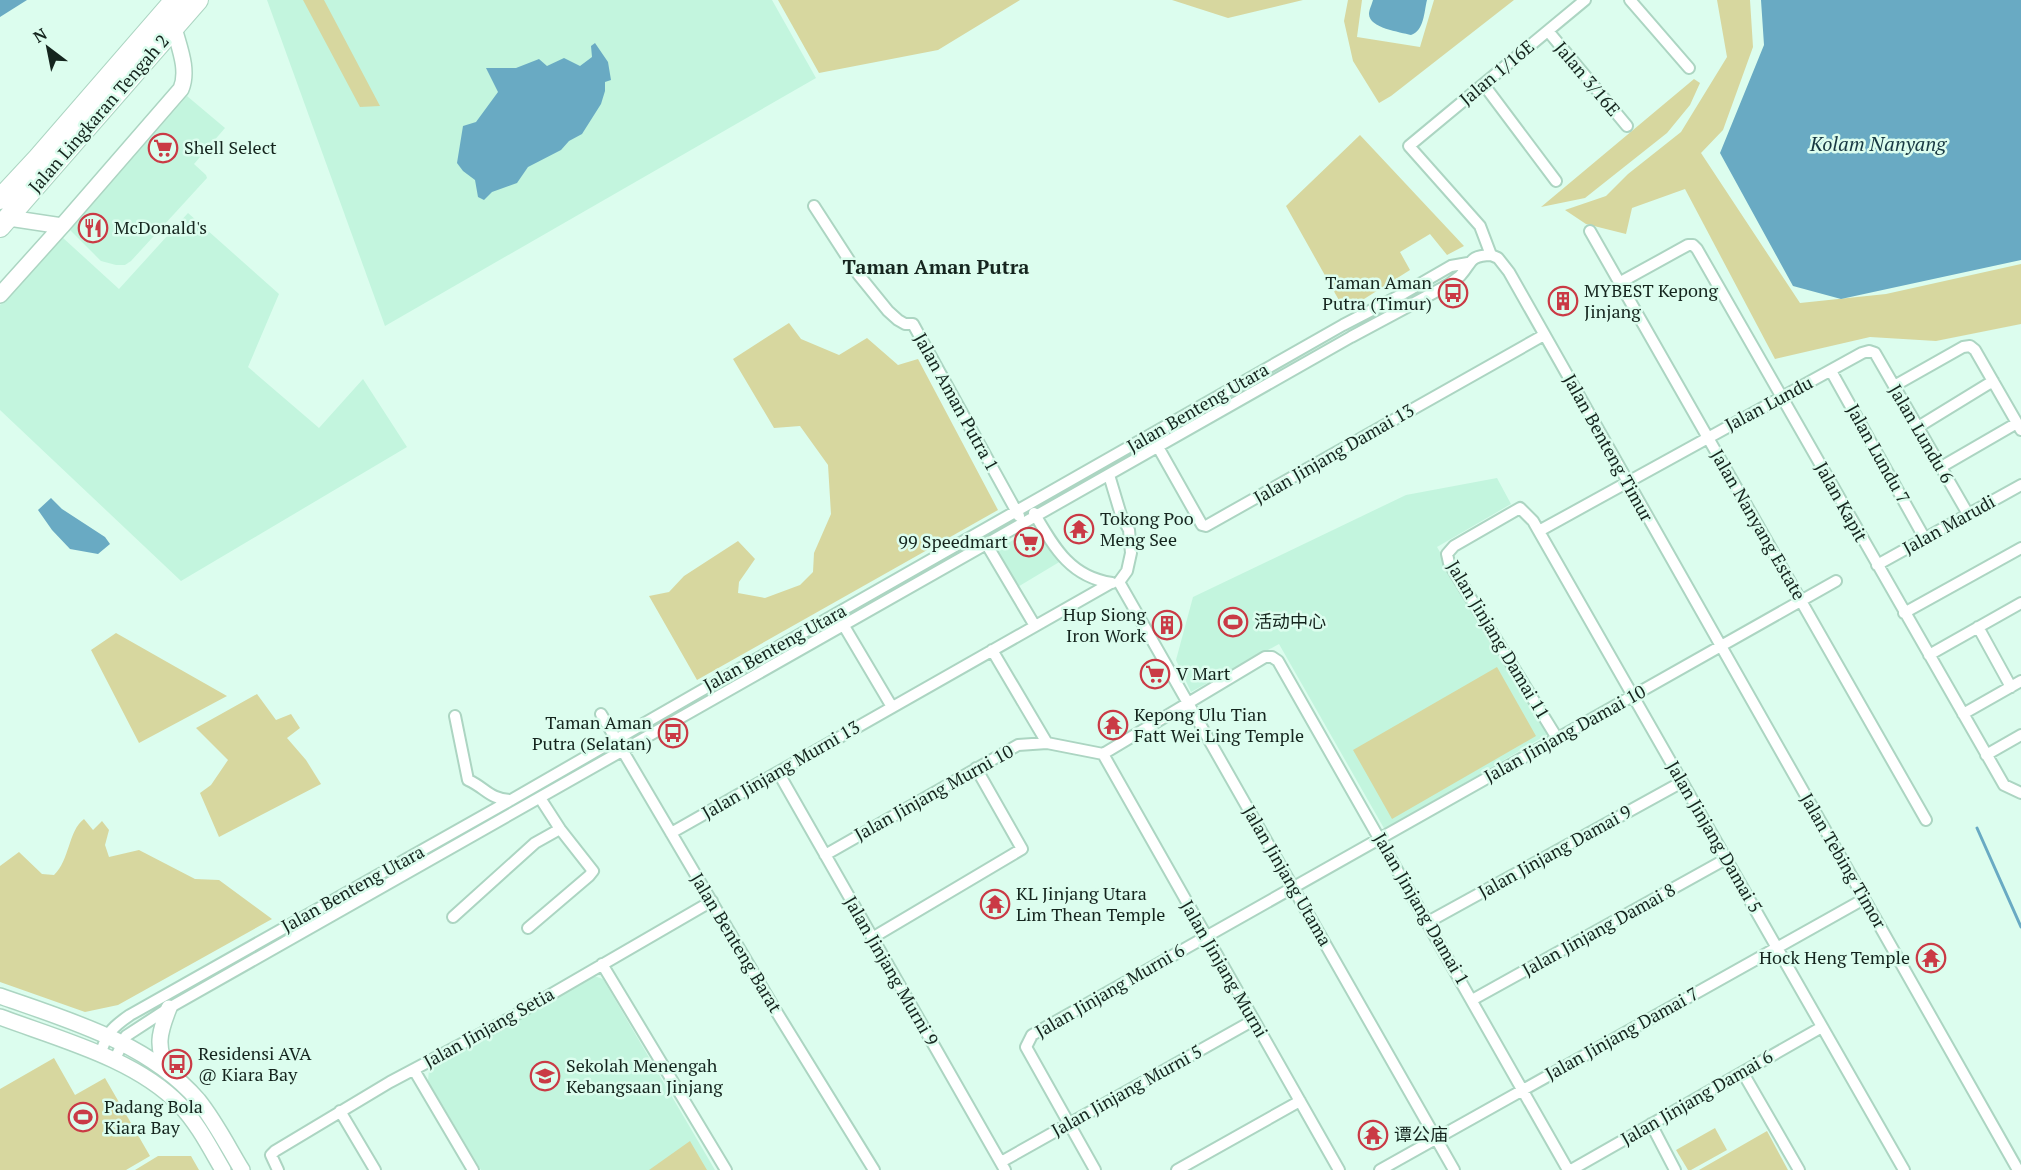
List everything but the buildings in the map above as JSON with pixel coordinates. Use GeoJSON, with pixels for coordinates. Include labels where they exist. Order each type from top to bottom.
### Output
{"type":"FeatureCollection","features":[{"type":"Feature","properties":{"kind":"highway","name":"Jalan Lingkaran Tengah 2"},"geometry":{"type":"LineString","coordinates":[[0,199],[175,0]]}},
{"type":"Feature","properties":{"kind":"highway","name":"Jalan Lingkaran Tengah 2"},"geometry":{"type":"LineString","coordinates":[[4,223],[198,0]]}},
{"type":"Feature","properties":{"kind":"street","name":"Jalan 1/16E"},"geometry":{"type":"LineString","coordinates":[[1491,255],[1480,226],[1409,146],[1585,0]]}},
{"type":"Feature","properties":{"kind":"street"},"geometry":{"type":"LineString","coordinates":[[1630,0],[1689,68]]}},
{"type":"Feature","properties":{"kind":"street"},"geometry":{"type":"LineString","coordinates":[[0,295],[182,89],[185,71],[174,28]]}},
{"type":"Feature","properties":{"kind":"street","name":"Jalan 3/16E"},"geometry":{"type":"LineString","coordinates":[[1548,31],[1626,126]]}},
{"type":"Feature","properties":{"kind":"street"},"geometry":{"type":"LineString","coordinates":[[1484,85],[1556,181]]}},
{"type":"Feature","properties":{"kind":"street","name":"Jalan Aman Putra 1"},"geometry":{"type":"LineString","coordinates":[[814,206],[858,274],[888,311],[905,324],[913,324],[1023,524]]}},
{"type":"Feature","properties":{"kind":"street"},"geometry":{"type":"LineString","coordinates":[[4,223],[62,226]]}},
{"type":"Feature","properties":{"kind":"street","name":"Jalan Nanyang Estate"},"geometry":{"type":"LineString","coordinates":[[1590,231],[1926,820]]}},
{"type":"Feature","properties":{"kind":"street","name":"Jalan Kapit"},"geometry":{"type":"LineString","coordinates":[[1619,283],[1689,245],[1697,249],[1986,755],[2004,785],[2021,793]]}},
{"type":"Feature","properties":{"kind":"street","name":"Jalan Benteng Utara"},"geometry":{"type":"LineString","coordinates":[[107,1058],[121,1044],[126,1035],[169,1008],[1351,337],[1448,285],[1476,257],[1491,255]]}},
{"type":"Feature","properties":{"kind":"street","name":"Jalan Benteng Timur"},"geometry":{"type":"LineString","coordinates":[[1491,255],[1498,258],[1509,272],[1720,646]]}},
{"type":"Feature","properties":{"kind":"street","name":"Jalan Benteng Utara"},"geometry":{"type":"LineString","coordinates":[[106,1036],[118,1023],[130,1015],[1343,325],[1451,266],[1468,263]]}},
{"type":"Feature","properties":{"kind":"street","name":"Jalan Jinjang Damai 13"},"geometry":{"type":"LineString","coordinates":[[1158,447],[1202,525],[1206,526],[1544,335]]}},
{"type":"Feature","properties":{"kind":"street"},"geometry":{"type":"LineString","coordinates":[[1894,386],[1963,347],[1970,346],[1976,350],[2019,427],[1941,467]]}},
{"type":"Feature","properties":{"kind":"street","name":"Jalan Lundu"},"geometry":{"type":"LineString","coordinates":[[1539,531],[1862,353],[1869,351],[1875,353]]}},
{"type":"Feature","properties":{"kind":"street","name":"Jalan Lundu 6"},"geometry":{"type":"LineString","coordinates":[[1875,353],[1968,514]]}},
{"type":"Feature","properties":{"kind":"street","name":"Jalan Lundu 7"},"geometry":{"type":"LineString","coordinates":[[1831,370],[1925,538]]}},
{"type":"Feature","properties":{"kind":"street"},"geometry":{"type":"LineString","coordinates":[[1918,427],[1993,381]]}},
{"type":"Feature","properties":{"kind":"street"},"geometry":{"type":"LineString","coordinates":[[1029,505],[1064,560],[1080,572],[1098,580],[1115,583],[1127,571],[1131,552],[1129,530],[1121,515],[1109,476]]}},
{"type":"Feature","properties":{"kind":"street","name":"Jalan Marudi"},"geometry":{"type":"LineString","coordinates":[[1877,566],[2021,485]]}},
{"type":"Feature","properties":{"kind":"street","name":"Jalan Jinjang Damai 5"},"geometry":{"type":"LineString","coordinates":[[1520,508],[1539,531],[1904,1170]]}},
{"type":"Feature","properties":{"kind":"street","name":"Jalan Jinjang Damai 11"},"geometry":{"type":"LineString","coordinates":[[1520,508],[1454,546],[1447,554],[1449,563],[1557,738]]}},
{"type":"Feature","properties":{"kind":"street"},"geometry":{"type":"LineString","coordinates":[[987,545],[1035,626]]}},
{"type":"Feature","properties":{"kind":"street"},"geometry":{"type":"LineString","coordinates":[[1904,613],[2021,548]]}},
{"type":"Feature","properties":{"kind":"street","name":"Jalan Jinjang Damai 10"},"geometry":{"type":"LineString","coordinates":[[1294,886],[1836,581]]}},
{"type":"Feature","properties":{"kind":"street","name":"Jalan Jinjang Murni 13"},"geometry":{"type":"LineString","coordinates":[[670,833],[992,650],[1115,583]]}},
{"type":"Feature","properties":{"kind":"street","name":"Jalan Jinjang Utama"},"geometry":{"type":"LineString","coordinates":[[1115,583],[1188,703],[1294,886],[1454,1170]]}},
{"type":"Feature","properties":{"kind":"street"},"geometry":{"type":"LineString","coordinates":[[1929,655],[2020,605]]}},
{"type":"Feature","properties":{"kind":"street"},"geometry":{"type":"LineString","coordinates":[[844,626],[892,707]]}},
{"type":"Feature","properties":{"kind":"street"},"geometry":{"type":"LineString","coordinates":[[1963,714],[2016,684],[1978,627]]}},
{"type":"Feature","properties":{"kind":"street","name":"Jalan Tebing Timor"},"geometry":{"type":"LineString","coordinates":[[1720,646],[2018,1170]]}},
{"type":"Feature","properties":{"kind":"street"},"geometry":{"type":"LineString","coordinates":[[992,650],[1047,743],[1103,754],[1188,703]]}},
{"type":"Feature","properties":{"kind":"street","name":"Jalan Jinjang Damai 1"},"geometry":{"type":"LineString","coordinates":[[1188,703],[1265,657],[1272,657],[1278,661],[1570,1170]]}},
{"type":"Feature","properties":{"kind":"street"},"geometry":{"type":"LineString","coordinates":[[697,693],[704,705]]}},
{"type":"Feature","properties":{"kind":"street","name":"Jalan Benteng Barat"},"geometry":{"type":"LineString","coordinates":[[601,714],[776,1011],[874,1170]]}},
{"type":"Feature","properties":{"kind":"street"},"geometry":{"type":"LineString","coordinates":[[455,716],[468,780],[477,784],[490,796],[499,800],[511,800]]}},
{"type":"Feature","properties":{"kind":"street"},"geometry":{"type":"LineString","coordinates":[[1986,755],[2021,735]]}},
{"type":"Feature","properties":{"kind":"street","name":"Jalan Jinjang Murni 10"},"geometry":{"type":"LineString","coordinates":[[825,855],[1018,745],[1047,743]]}},
{"type":"Feature","properties":{"kind":"street","name":"Jalan Jinjang Murni"},"geometry":{"type":"LineString","coordinates":[[1103,754],[1339,1170]]}},
{"type":"Feature","properties":{"kind":"street"},"geometry":{"type":"LineString","coordinates":[[872,938],[1022,849],[976,768]]}},
{"type":"Feature","properties":{"kind":"street","name":"Jalan Jinjang Murni 9"},"geometry":{"type":"LineString","coordinates":[[778,772],[1003,1166]]}},
{"type":"Feature","properties":{"kind":"street","name":"Jalan Jinjang Damai 9"},"geometry":{"type":"LineString","coordinates":[[1428,922],[1682,782]]}},
{"type":"Feature","properties":{"kind":"street"},"geometry":{"type":"LineString","coordinates":[[528,928],[593,870],[540,798]]}},
{"type":"Feature","properties":{"kind":"street"},"geometry":{"type":"LineString","coordinates":[[453,917],[535,843],[560,828]]}},
{"type":"Feature","properties":{"kind":"street","name":"Jalan Jinjang Damai 8"},"geometry":{"type":"LineString","coordinates":[[1472,1000],[1726,859]]}},
{"type":"Feature","properties":{"kind":"street","name":"Jalan Jinjang Murni 6"},"geometry":{"type":"LineString","coordinates":[[1069,1124],[1026,1047],[1032,1035],[1294,886]]}},
{"type":"Feature","properties":{"kind":"street","name":"Jalan Jinjang Damai 7"},"geometry":{"type":"LineString","coordinates":[[1380,1170],[1864,899]]}},
{"type":"Feature","properties":{"kind":"street","name":"Jalan Jinjang Setia"},"geometry":{"type":"LineString","coordinates":[[278,1170],[271,1155],[275,1151],[340,1111],[505,1021],[712,901]]}},
{"type":"Feature","properties":{"kind":"street"},"geometry":{"type":"LineString","coordinates":[[602,964],[726,1170]]}},
{"type":"Feature","properties":{"kind":"street"},"geometry":{"type":"LineString","coordinates":[[0,996],[106,1036],[169,1072],[205,1108],[242,1170]]}},
{"type":"Feature","properties":{"kind":"street"},"geometry":{"type":"LineString","coordinates":[[169,1008],[159,1037],[160,1050],[169,1072]]}},
{"type":"Feature","properties":{"kind":"street"},"geometry":{"type":"LineString","coordinates":[[0,1017],[107,1058],[149,1080],[181,1106],[222,1167]]}},
{"type":"Feature","properties":{"kind":"street","name":"Jalan Jinjang Murni 5"},"geometry":{"type":"LineString","coordinates":[[1003,1166],[1069,1124],[1254,1020]]}},
{"type":"Feature","properties":{"kind":"street","name":"Jalan Jinjang Damai 6"},"geometry":{"type":"LineString","coordinates":[[1570,1170],[1822,1027]]}},
{"type":"Feature","properties":{"kind":"street"},"geometry":{"type":"LineString","coordinates":[[106,1036],[107,1058]]}},
{"type":"Feature","properties":{"kind":"street"},"geometry":{"type":"LineString","coordinates":[[414,1070],[473,1170]]}},
{"type":"Feature","properties":{"kind":"street"},"geometry":{"type":"LineString","coordinates":[[1743,1072],[1798,1170]]}},
{"type":"Feature","properties":{"kind":"street"},"geometry":{"type":"LineString","coordinates":[[1177,1170],[1300,1101]]}},
{"type":"Feature","properties":{"kind":"street"},"geometry":{"type":"LineString","coordinates":[[340,1111],[375,1170]]}},
{"type":"Feature","properties":{"kind":"street"},"geometry":{"type":"LineString","coordinates":[[1069,1124],[1095,1170]]}},
{"type":"Feature","properties":{"kind":"street"},"geometry":{"type":"LineString","coordinates":[[1651,1124],[1675,1170]]}},
{"type":"Feature","properties":{"kind":"shaded area"},"geometry":{"type":"Polygon","coordinates":[[[267,0],[772,0],[816,78],[385,326],[267,0]]]}},
{"type":"Feature","properties":{"kind":"shaded area"},"geometry":{"type":"Polygon","coordinates":[[[303,0],[324,0],[380,106],[360,107],[303,0]]]}},
{"type":"Feature","properties":{"kind":"shaded area"},"geometry":{"type":"Polygon","coordinates":[[[778,0],[1020,0],[938,50],[819,73],[778,0]]]}},
{"type":"Feature","properties":{"kind":"shaded area"},"geometry":{"type":"Polygon","coordinates":[[[1172,0],[1303,0],[1228,18],[1172,0]]]}},
{"type":"Feature","properties":{"kind":"shaded area"},"geometry":{"type":"Polygon","coordinates":[[[1348,0],[1362,0],[1357,37],[1420,47],[1434,0],[1514,0],[1379,103],[1353,61],[1344,21],[1348,0]]]}},
{"type":"Feature","properties":{"kind":"shaded area"},"geometry":{"type":"Polygon","coordinates":[[[1717,0],[1750,0],[1753,47],[1723,130],[1701,153],[1800,303],[1886,294],[2021,264],[2021,324],[1936,341],[1870,337],[1775,359],[1685,189],[1632,208],[1626,234],[1586,224],[1565,210],[1606,196],[1628,174],[1681,132],[1727,57],[1717,0]]]}},
{"type":"Feature","properties":{"kind":"shaded area"},"geometry":{"type":"Polygon","coordinates":[[[1694,79],[1700,83],[1690,105],[1667,133],[1585,198],[1541,207],[1694,79]]]}},
{"type":"Feature","properties":{"kind":"shaded area"},"geometry":{"type":"Polygon","coordinates":[[[187,96],[225,128],[194,164],[207,178],[131,261],[125,265],[116,265],[101,261],[70,230],[187,96]]]}},
{"type":"Feature","properties":{"kind":"shaded area"},"geometry":{"type":"Polygon","coordinates":[[[1360,135],[1464,246],[1447,255],[1430,234],[1400,252],[1410,270],[1345,311],[1286,206],[1360,135]]]}},
{"type":"Feature","properties":{"kind":"shaded area"},"geometry":{"type":"Polygon","coordinates":[[[188,213],[279,294],[248,367],[319,428],[363,379],[407,447],[181,581],[0,410],[0,305],[62,237],[119,289],[188,213]]]}},
{"type":"Feature","properties":{"kind":"shaded area"},"geometry":{"type":"Polygon","coordinates":[[[789,323],[801,339],[839,355],[867,338],[898,365],[918,359],[998,510],[697,680],[649,596],[669,592],[684,576],[738,541],[755,559],[739,582],[738,593],[765,598],[800,585],[813,572],[814,553],[831,514],[828,465],[800,426],[774,428],[733,359],[789,323]]]}},
{"type":"Feature","properties":{"kind":"shaded area"},"geometry":{"type":"Polygon","coordinates":[[[1497,478],[1511,504],[1437,547],[1548,734],[1385,830],[1279,644],[1191,692],[1176,660],[1193,597],[1406,495],[1497,478]]]}},
{"type":"Feature","properties":{"kind":"shaded area"},"geometry":{"type":"Polygon","coordinates":[[[1038,526],[1061,561],[1016,588],[994,551],[1038,526]]]}},
{"type":"Feature","properties":{"kind":"shaded area"},"geometry":{"type":"Polygon","coordinates":[[[116,633],[227,696],[139,743],[91,650],[116,633]]]}},
{"type":"Feature","properties":{"kind":"shaded area"},"geometry":{"type":"Polygon","coordinates":[[[1497,667],[1536,736],[1392,819],[1353,750],[1497,667]]]}},
{"type":"Feature","properties":{"kind":"shaded area"},"geometry":{"type":"Polygon","coordinates":[[[257,694],[276,720],[291,714],[300,728],[287,738],[306,760],[321,784],[219,837],[200,793],[211,785],[228,760],[196,728],[257,694]]]}},
{"type":"Feature","properties":{"kind":"shaded area"},"geometry":{"type":"Polygon","coordinates":[[[84,819],[93,830],[102,821],[109,830],[105,845],[109,857],[139,850],[195,879],[219,880],[272,919],[118,1005],[85,1012],[0,982],[0,866],[19,852],[42,874],[54,875],[63,862],[75,831],[84,819]]]}},
{"type":"Feature","properties":{"kind":"shaded area","name":"Sekolah Menengah Kebangsaan Jinjang"},"geometry":{"type":"Polygon","coordinates":[[[594,976],[603,979],[715,1170],[481,1170],[428,1081],[429,1070],[594,976]]]}},
{"type":"Feature","properties":{"kind":"shaded area","name":"Padang Bola Kiara Bay"},"geometry":{"type":"Polygon","coordinates":[[[54,1058],[75,1095],[105,1078],[150,1156],[126,1170],[0,1170],[0,1089],[54,1058]]]}},
{"type":"Feature","properties":{"kind":"shaded area"},"geometry":{"type":"Polygon","coordinates":[[[1715,1128],[1727,1150],[1688,1170],[1676,1150],[1715,1128]]]}},
{"type":"Feature","properties":{"kind":"shaded area"},"geometry":{"type":"Polygon","coordinates":[[[1767,1131],[1788,1170],[1699,1170],[1767,1131]]]}},
{"type":"Feature","properties":{"kind":"shaded area"},"geometry":{"type":"Polygon","coordinates":[[[690,1141],[707,1170],[649,1170],[690,1141]]]}},
{"type":"Feature","properties":{"kind":"shaded area"},"geometry":{"type":"Polygon","coordinates":[[[158,1156],[191,1156],[199,1170],[135,1170],[158,1156]]]}},
{"type":"Feature","properties":{"kind":"water"},"geometry":{"type":"Polygon","coordinates":[[[0,0],[27,0],[0,17],[0,0]]]}},
{"type":"Feature","properties":{"kind":"water"},"geometry":{"type":"Polygon","coordinates":[[[1373,0],[1427,0],[1419,30],[1411,35],[1386,29],[1374,23],[1369,14],[1373,0]]]}},
{"type":"Feature","properties":{"kind":"water","name":"Kolam Nanyang"},"geometry":{"type":"Polygon","coordinates":[[[1761,0],[2021,0],[2021,260],[1841,299],[1793,286],[1720,153],[1764,45],[1761,0]]]}},
{"type":"Feature","properties":{"kind":"water"},"geometry":{"type":"Polygon","coordinates":[[[595,43],[608,62],[611,80],[605,82],[601,104],[582,134],[569,141],[561,150],[528,167],[517,183],[492,192],[484,200],[478,197],[475,180],[457,163],[463,126],[476,122],[498,92],[486,68],[516,68],[539,59],[547,66],[564,58],[580,66],[592,57],[591,46],[595,43]]]}},
{"type":"Feature","properties":{"kind":"water"},"geometry":{"type":"Polygon","coordinates":[[[51,498],[62,509],[105,537],[110,544],[98,554],[70,549],[52,530],[38,510],[51,498]]]}},
{"type":"Feature","properties":{"kind":"waterway"},"geometry":{"type":"LineString","coordinates":[[1977,828],[2021,927]]}},
{"type":"Feature","properties":{"kind":"place","name":"Shell Select"},"geometry":{"type":"Point","coordinates":[163,148]}},
{"type":"Feature","properties":{"kind":"place","name":"McDonald's"},"geometry":{"type":"Point","coordinates":[93,228]}},
{"type":"Feature","properties":{"kind":"place","name":"Taman Aman Putra (Timur)"},"geometry":{"type":"Point","coordinates":[1453,293]}},
{"type":"Feature","properties":{"kind":"place","name":"MYBEST Kepong Jinjang"},"geometry":{"type":"Point","coordinates":[1563,301]}},
{"type":"Feature","properties":{"kind":"place","name":"Tokong Poo Meng See"},"geometry":{"type":"Point","coordinates":[1079,529]}},
{"type":"Feature","properties":{"kind":"place","name":"99 Speedmart"},"geometry":{"type":"Point","coordinates":[1029,542]}},
{"type":"Feature","properties":{"kind":"place","name":"活动中心"},"geometry":{"type":"Point","coordinates":[1233,622]}},
{"type":"Feature","properties":{"kind":"place","name":"Hup Siong Iron Work"},"geometry":{"type":"Point","coordinates":[1167,625]}},
{"type":"Feature","properties":{"kind":"place","name":"V Mart"},"geometry":{"type":"Point","coordinates":[1155,674]}},
{"type":"Feature","properties":{"kind":"place","name":"Kepong Ulu Tian Fatt Wei Ling Temple"},"geometry":{"type":"Point","coordinates":[1113,725]}},
{"type":"Feature","properties":{"kind":"place","name":"Taman Aman Putra (Selatan)"},"geometry":{"type":"Point","coordinates":[673,733]}},
{"type":"Feature","properties":{"kind":"place","name":"KL Jinjang Utara Lim Thean Temple"},"geometry":{"type":"Point","coordinates":[995,904]}},
{"type":"Feature","properties":{"kind":"place","name":"Hock Heng Temple"},"geometry":{"type":"Point","coordinates":[1931,958]}},
{"type":"Feature","properties":{"kind":"place","name":"Residensi AVA @ Kiara Bay"},"geometry":{"type":"Point","coordinates":[177,1064]}},
{"type":"Feature","properties":{"kind":"place","name":"Sekolah Menengah Kebangsaan Jinjang"},"geometry":{"type":"Point","coordinates":[545,1076]}},
{"type":"Feature","properties":{"kind":"place","name":"Padang Bola Kiara Bay"},"geometry":{"type":"Point","coordinates":[83,1117]}},
{"type":"Feature","properties":{"kind":"place","name":"谭公庙"},"geometry":{"type":"Point","coordinates":[1373,1135]}},
{"type":"Feature","properties":{"kind":"district","name":"Taman Aman Putra"},"geometry":{"type":"Point","coordinates":[936,267]}}]}
